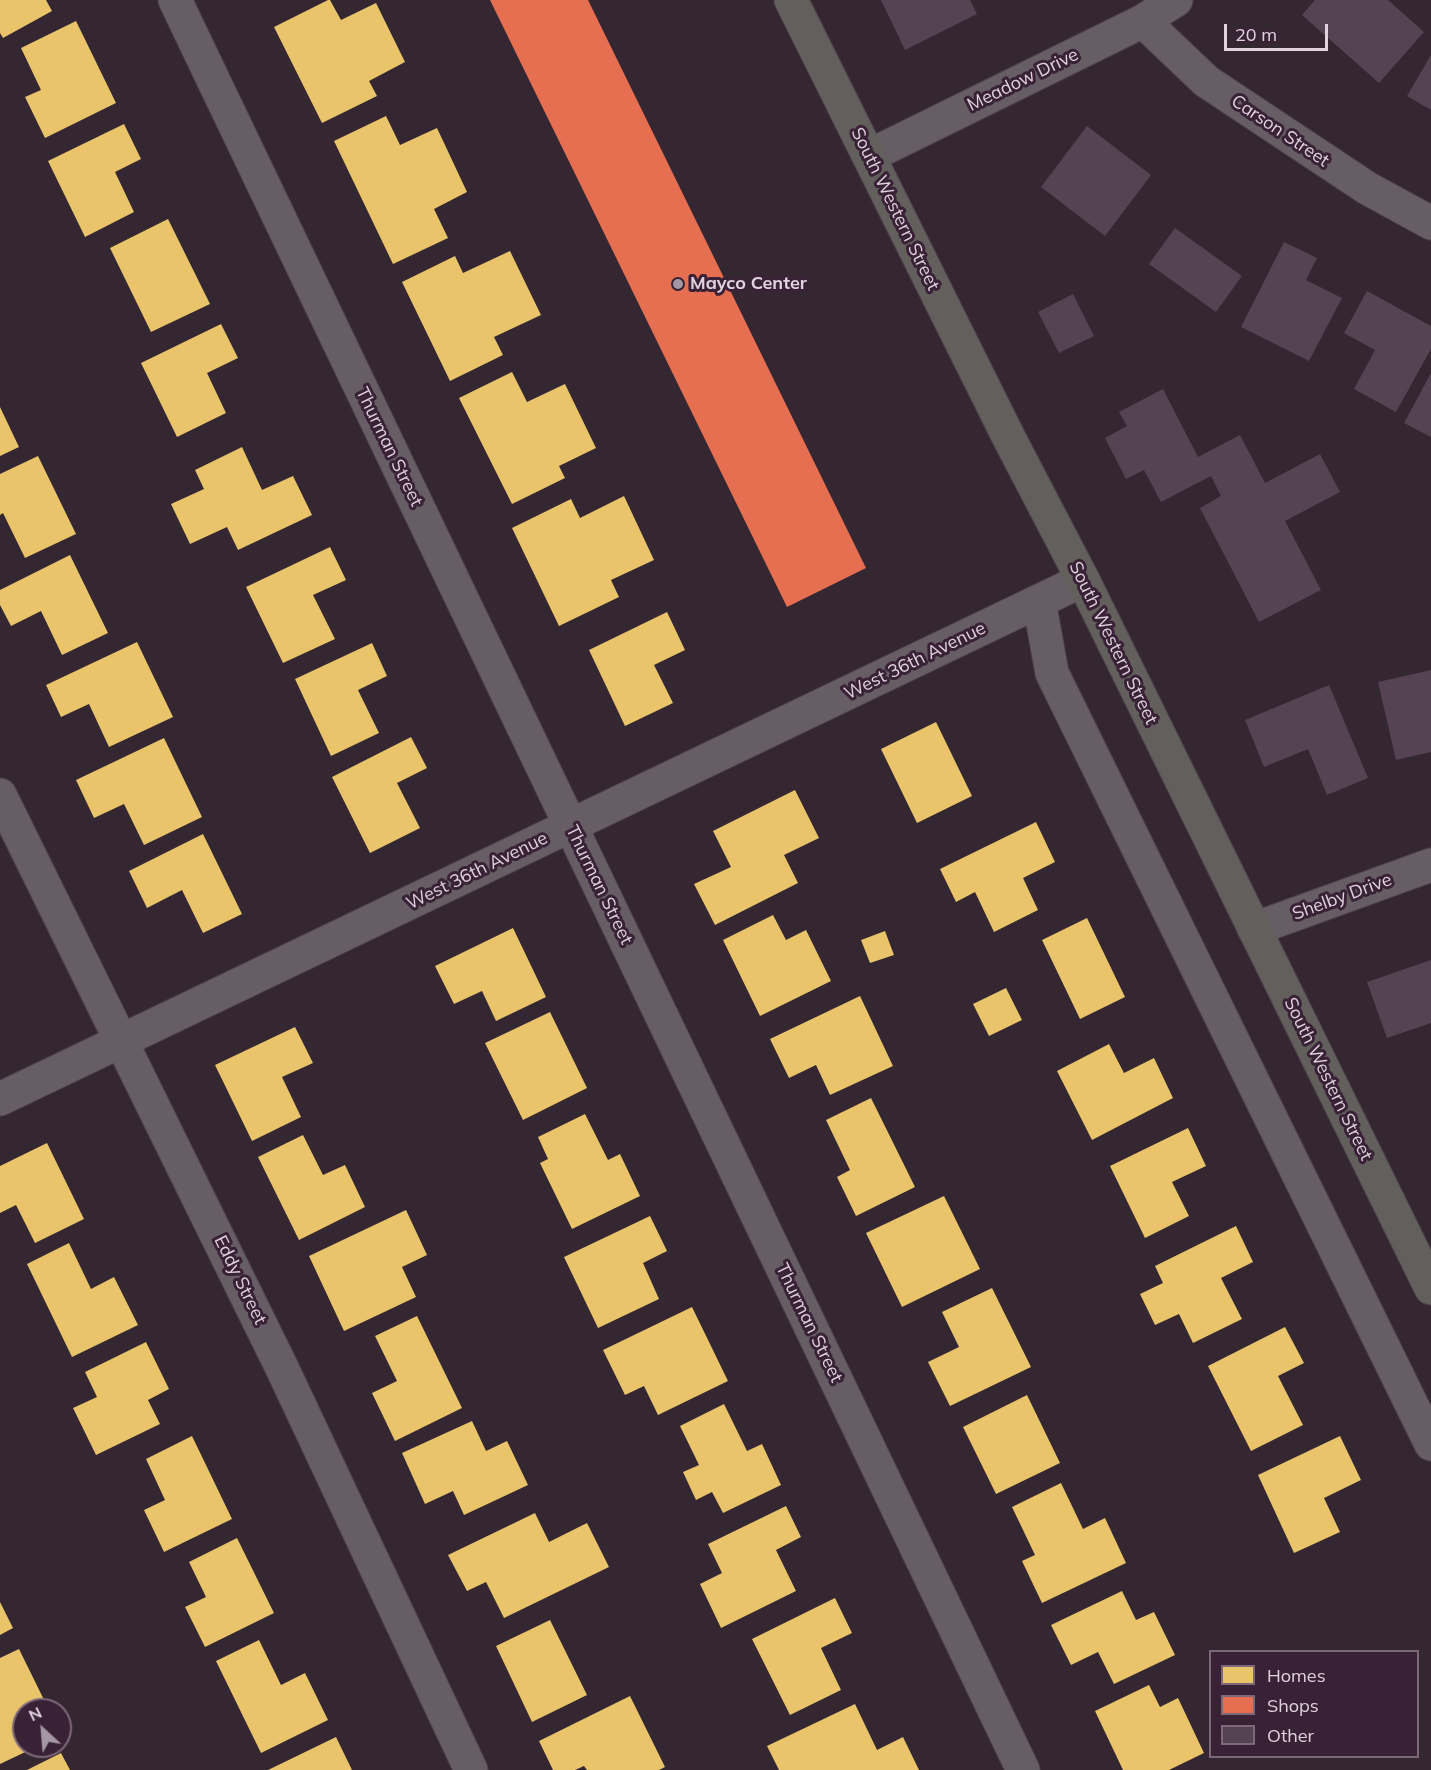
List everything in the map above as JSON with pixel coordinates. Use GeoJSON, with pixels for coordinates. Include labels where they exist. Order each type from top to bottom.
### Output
{"type":"FeatureCollection","features":[{"type":"Feature","properties":{"kind":"main road","name":"South Western Street"},"geometry":{"type":"LineString","coordinates":[[791,0],[1008,436],[1083,580],[1431,1288]]}},
{"type":"Feature","properties":{"kind":"street","name":"Thurman Street"},"geometry":{"type":"LineString","coordinates":[[175,0],[1023,1770]]}},
{"type":"Feature","properties":{"kind":"street","name":"Meadow Drive"},"geometry":{"type":"LineString","coordinates":[[869,156],[1143,21],[1176,0]]}},
{"type":"Feature","properties":{"kind":"street","name":"Carson Street"},"geometry":{"type":"LineString","coordinates":[[1143,21],[1206,81],[1366,188],[1431,223]]}},
{"type":"Feature","properties":{"kind":"street","name":"West 36th Avenue"},"geometry":{"type":"LineString","coordinates":[[0,1099],[1083,580]]}},
{"type":"Feature","properties":{"kind":"street"},"geometry":{"type":"LineString","coordinates":[[1040,601],[1052,673],[1431,1444]]}},
{"type":"Feature","properties":{"kind":"street","name":"Eddy Street"},"geometry":{"type":"LineString","coordinates":[[0,795],[282,1368],[471,1770]]}},
{"type":"Feature","properties":{"kind":"street","name":"Shelby Drive"},"geometry":{"type":"LineString","coordinates":[[1254,929],[1431,865]]}},
{"type":"Feature","properties":{"kind":"building: Homes"},"geometry":{"type":"Polygon","coordinates":[[[0,0],[46,0],[52,11],[3,38],[0,33],[0,0]]]}},
{"type":"Feature","properties":{"kind":"building: Homes"},"geometry":{"type":"Polygon","coordinates":[[[328,0],[341,20],[376,3],[405,62],[369,81],[377,96],[322,123],[274,27],[328,0]]]}},
{"type":"Feature","properties":{"kind":"building: Homes"},"geometry":{"type":"Polygon","coordinates":[[[76,21],[116,103],[45,138],[25,97],[41,90],[21,48],[76,21]]]}},
{"type":"Feature","properties":{"kind":"building: Homes"},"geometry":{"type":"Polygon","coordinates":[[[386,116],[400,145],[437,128],[467,192],[434,209],[448,238],[393,264],[334,141],[386,116]]]}},
{"type":"Feature","properties":{"kind":"building: Homes"},"geometry":{"type":"Polygon","coordinates":[[[124,124],[141,159],[115,172],[134,212],[85,237],[48,161],[124,124]]]}},
{"type":"Feature","properties":{"kind":"building: Homes"},"geometry":{"type":"Polygon","coordinates":[[[168,219],[210,304],[151,332],[110,248],[168,219]]]}},
{"type":"Feature","properties":{"kind":"building: Homes"},"geometry":{"type":"Polygon","coordinates":[[[510,251],[541,315],[494,337],[503,355],[450,381],[402,282],[455,256],[463,273],[510,251]]]}},
{"type":"Feature","properties":{"kind":"building: Homes"},"geometry":{"type":"Polygon","coordinates":[[[221,324],[238,358],[207,373],[226,413],[177,437],[141,363],[221,324]]]}},
{"type":"Feature","properties":{"kind":"building: Homes"},"geometry":{"type":"Polygon","coordinates":[[[512,372],[527,402],[565,384],[596,448],[559,466],[565,478],[512,504],[459,398],[512,372]]]}},
{"type":"Feature","properties":{"kind":"building: Homes"},"geometry":{"type":"Polygon","coordinates":[[[0,407],[19,447],[0,456],[0,407]]]}},
{"type":"Feature","properties":{"kind":"building: Homes"},"geometry":{"type":"Polygon","coordinates":[[[242,447],[262,490],[293,476],[312,515],[238,550],[227,527],[190,544],[171,504],[204,489],[195,470],[242,447]]]}},
{"type":"Feature","properties":{"kind":"building: Homes"},"geometry":{"type":"Polygon","coordinates":[[[38,456],[76,534],[25,558],[3,513],[0,515],[0,474],[38,456]]]}},
{"type":"Feature","properties":{"kind":"building: Homes"},"geometry":{"type":"Polygon","coordinates":[[[624,496],[654,560],[611,580],[619,597],[559,626],[512,528],[571,499],[580,518],[624,496]]]}},
{"type":"Feature","properties":{"kind":"building: Homes"},"geometry":{"type":"Polygon","coordinates":[[[330,547],[346,580],[313,595],[335,639],[283,663],[246,587],[330,547]]]}},
{"type":"Feature","properties":{"kind":"building: Homes"},"geometry":{"type":"Polygon","coordinates":[[[70,555],[108,633],[62,655],[41,611],[11,626],[0,605],[0,590],[70,555]]]}},
{"type":"Feature","properties":{"kind":"building: Homes"},"geometry":{"type":"Polygon","coordinates":[[[667,612],[685,650],[654,665],[673,703],[625,726],[589,650],[667,612]]]}},
{"type":"Feature","properties":{"kind":"building: Homes"},"geometry":{"type":"Polygon","coordinates":[[[137,642],[173,717],[109,747],[89,704],[61,717],[46,685],[137,642]]]}},
{"type":"Feature","properties":{"kind":"building: Homes"},"geometry":{"type":"Polygon","coordinates":[[[372,643],[387,676],[358,690],[379,733],[331,756],[295,679],[372,643]]]}},
{"type":"Feature","properties":{"kind":"building: Homes"},"geometry":{"type":"Polygon","coordinates":[[[936,722],[972,796],[917,823],[881,749],[936,722]]]}},
{"type":"Feature","properties":{"kind":"building: Homes"},"geometry":{"type":"Polygon","coordinates":[[[411,737],[427,768],[397,783],[420,828],[370,853],[332,777],[411,737]]]}},
{"type":"Feature","properties":{"kind":"building: Homes"},"geometry":{"type":"Polygon","coordinates":[[[164,738],[202,817],[144,845],[124,804],[94,818],[76,780],[164,738]]]}},
{"type":"Feature","properties":{"kind":"building: Homes"},"geometry":{"type":"Polygon","coordinates":[[[795,790],[819,838],[784,855],[798,883],[715,925],[694,884],[731,867],[713,831],[795,790]]]}},
{"type":"Feature","properties":{"kind":"building: Homes"},"geometry":{"type":"Polygon","coordinates":[[[1036,822],[1055,862],[1023,878],[1038,910],[994,932],[975,892],[956,902],[940,869],[1036,822]]]}},
{"type":"Feature","properties":{"kind":"building: Homes"},"geometry":{"type":"Polygon","coordinates":[[[203,834],[242,914],[203,933],[182,890],[147,908],[129,871],[203,834]]]}},
{"type":"Feature","properties":{"kind":"building: Homes"},"geometry":{"type":"Polygon","coordinates":[[[773,915],[786,940],[806,930],[831,981],[760,1016],[723,940],[773,915]]]}},
{"type":"Feature","properties":{"kind":"building: Homes"},"geometry":{"type":"Polygon","coordinates":[[[1087,918],[1125,997],[1080,1019],[1042,940],[1087,918]]]}},
{"type":"Feature","properties":{"kind":"building: Homes"},"geometry":{"type":"Polygon","coordinates":[[[513,928],[546,997],[496,1021],[482,991],[454,1004],[435,966],[513,928]]]}},
{"type":"Feature","properties":{"kind":"building: Homes"},"geometry":{"type":"Polygon","coordinates":[[[885,931],[894,955],[870,963],[861,940],[885,931]]]}},
{"type":"Feature","properties":{"kind":"building: Homes"},"geometry":{"type":"Polygon","coordinates":[[[1006,988],[1022,1020],[989,1036],[973,1004],[1006,988]]]}},
{"type":"Feature","properties":{"kind":"building: Homes"},"geometry":{"type":"Polygon","coordinates":[[[860,996],[893,1066],[830,1095],[816,1065],[789,1078],[770,1039],[860,996]]]}},
{"type":"Feature","properties":{"kind":"building: Homes"},"geometry":{"type":"Polygon","coordinates":[[[550,1012],[587,1088],[523,1120],[485,1043],[550,1012]]]}},
{"type":"Feature","properties":{"kind":"building: Homes"},"geometry":{"type":"Polygon","coordinates":[[[295,1027],[313,1063],[282,1077],[301,1117],[252,1141],[215,1065],[295,1027]]]}},
{"type":"Feature","properties":{"kind":"building: Homes"},"geometry":{"type":"Polygon","coordinates":[[[1109,1044],[1124,1073],[1154,1058],[1173,1098],[1092,1140],[1057,1071],[1109,1044]]]}},
{"type":"Feature","properties":{"kind":"building: Homes"},"geometry":{"type":"Polygon","coordinates":[[[871,1098],[915,1187],[856,1216],[837,1177],[850,1170],[826,1120],[871,1098]]]}},
{"type":"Feature","properties":{"kind":"building: Homes"},"geometry":{"type":"Polygon","coordinates":[[[585,1114],[608,1160],[620,1154],[640,1196],[572,1229],[540,1163],[548,1159],[538,1137],[585,1114]]]}},
{"type":"Feature","properties":{"kind":"building: Homes"},"geometry":{"type":"Polygon","coordinates":[[[1188,1128],[1206,1166],[1172,1182],[1189,1216],[1145,1238],[1110,1166],[1188,1128]]]}},
{"type":"Feature","properties":{"kind":"building: Homes"},"geometry":{"type":"Polygon","coordinates":[[[303,1135],[323,1175],[345,1165],[365,1207],[299,1240],[258,1157],[303,1135]]]}},
{"type":"Feature","properties":{"kind":"building: Homes"},"geometry":{"type":"Polygon","coordinates":[[[47,1143],[84,1219],[35,1243],[16,1205],[0,1213],[0,1166],[47,1143]]]}},
{"type":"Feature","properties":{"kind":"building: Homes"},"geometry":{"type":"Polygon","coordinates":[[[944,1196],[980,1269],[902,1307],[866,1233],[944,1196]]]}},
{"type":"Feature","properties":{"kind":"building: Homes"},"geometry":{"type":"Polygon","coordinates":[[[406,1210],[427,1255],[402,1267],[416,1297],[344,1331],[309,1256],[406,1210]]]}},
{"type":"Feature","properties":{"kind":"building: Homes"},"geometry":{"type":"Polygon","coordinates":[[[650,1216],[667,1251],[643,1263],[659,1299],[598,1328],[564,1257],[650,1216]]]}},
{"type":"Feature","properties":{"kind":"building: Homes"},"geometry":{"type":"Polygon","coordinates":[[[1236,1226],[1253,1262],[1221,1278],[1242,1319],[1193,1343],[1179,1314],[1155,1325],[1140,1294],[1163,1283],[1155,1266],[1236,1226]]]}},
{"type":"Feature","properties":{"kind":"building: Homes"},"geometry":{"type":"Polygon","coordinates":[[[69,1243],[91,1289],[114,1277],[138,1325],[72,1357],[27,1264],[69,1243]]]}},
{"type":"Feature","properties":{"kind":"building: Homes"},"geometry":{"type":"Polygon","coordinates":[[[992,1288],[1031,1367],[950,1406],[928,1362],[959,1347],[942,1312],[992,1288]]]}},
{"type":"Feature","properties":{"kind":"building: Homes"},"geometry":{"type":"Polygon","coordinates":[[[692,1307],[728,1381],[658,1415],[644,1386],[625,1395],[603,1350],[692,1307]]]}},
{"type":"Feature","properties":{"kind":"building: Homes"},"geometry":{"type":"Polygon","coordinates":[[[417,1316],[462,1408],[395,1441],[372,1393],[397,1381],[375,1336],[417,1316]]]}},
{"type":"Feature","properties":{"kind":"building: Homes"},"geometry":{"type":"Polygon","coordinates":[[[1285,1327],[1304,1363],[1278,1376],[1303,1425],[1251,1451],[1208,1366],[1285,1327]]]}},
{"type":"Feature","properties":{"kind":"building: Homes"},"geometry":{"type":"Polygon","coordinates":[[[146,1342],[169,1389],[148,1400],[160,1424],[96,1455],[73,1408],[97,1397],[85,1372],[146,1342]]]}},
{"type":"Feature","properties":{"kind":"building: Homes"},"geometry":{"type":"Polygon","coordinates":[[[1027,1395],[1060,1463],[996,1494],[963,1427],[1027,1395]]]}},
{"type":"Feature","properties":{"kind":"building: Homes"},"geometry":{"type":"Polygon","coordinates":[[[724,1404],[747,1451],[762,1444],[781,1485],[723,1513],[712,1492],[696,1500],[683,1472],[699,1465],[680,1426],[724,1404]]]}},
{"type":"Feature","properties":{"kind":"building: Homes"},"geometry":{"type":"Polygon","coordinates":[[[472,1421],[486,1451],[507,1441],[528,1485],[464,1515],[453,1491],[425,1504],[402,1453],[472,1421]]]}},
{"type":"Feature","properties":{"kind":"building: Homes"},"geometry":{"type":"Polygon","coordinates":[[[192,1436],[232,1519],[164,1552],[144,1510],[165,1500],[146,1459],[192,1436]]]}},
{"type":"Feature","properties":{"kind":"building: Homes"},"geometry":{"type":"Polygon","coordinates":[[[1340,1436],[1361,1480],[1324,1498],[1340,1532],[1294,1553],[1258,1475],[1340,1436]]]}},
{"type":"Feature","properties":{"kind":"building: Homes"},"geometry":{"type":"Polygon","coordinates":[[[1061,1483],[1083,1529],[1105,1518],[1126,1563],[1042,1603],[1022,1561],[1035,1555],[1012,1507],[1061,1483]]]}},
{"type":"Feature","properties":{"kind":"building: Homes"},"geometry":{"type":"Polygon","coordinates":[[[786,1506],[801,1537],[776,1550],[796,1591],[721,1628],[700,1584],[722,1573],[708,1544],[786,1506]]]}},
{"type":"Feature","properties":{"kind":"building: Homes"},"geometry":{"type":"Polygon","coordinates":[[[535,1513],[549,1542],[587,1523],[609,1567],[504,1618],[486,1582],[467,1591],[448,1555],[535,1513]]]}},
{"type":"Feature","properties":{"kind":"building: Homes"},"geometry":{"type":"Polygon","coordinates":[[[237,1538],[274,1613],[205,1647],[185,1607],[206,1597],[189,1562],[237,1538]]]}},
{"type":"Feature","properties":{"kind":"building: Homes"},"geometry":{"type":"Polygon","coordinates":[[[1122,1591],[1136,1620],[1154,1612],[1175,1655],[1114,1684],[1098,1652],[1071,1665],[1051,1625],[1122,1591]]]}},
{"type":"Feature","properties":{"kind":"building: Homes"},"geometry":{"type":"Polygon","coordinates":[[[835,1598],[852,1633],[821,1648],[841,1690],[790,1715],[752,1639],[835,1598]]]}},
{"type":"Feature","properties":{"kind":"building: Homes"},"geometry":{"type":"Polygon","coordinates":[[[0,1602],[13,1628],[0,1635],[0,1602]]]}},
{"type":"Feature","properties":{"kind":"building: Homes"},"geometry":{"type":"Polygon","coordinates":[[[550,1620],[587,1695],[532,1722],[496,1646],[550,1620]]]}},
{"type":"Feature","properties":{"kind":"building: Homes"},"geometry":{"type":"Polygon","coordinates":[[[259,1640],[281,1685],[305,1673],[328,1720],[261,1753],[216,1661],[259,1640]]]}},
{"type":"Feature","properties":{"kind":"building: Homes"},"geometry":{"type":"Polygon","coordinates":[[[19,1649],[43,1698],[12,1698],[13,1758],[0,1764],[0,1658],[19,1649]]]}},
{"type":"Feature","properties":{"kind":"building: Homes"},"geometry":{"type":"Polygon","coordinates":[[[1149,1685],[1160,1707],[1178,1698],[1204,1753],[1169,1770],[1123,1770],[1095,1711],[1149,1685]]]}},
{"type":"Feature","properties":{"kind":"building: Homes"},"geometry":{"type":"Polygon","coordinates":[[[630,1696],[665,1767],[659,1770],[587,1770],[584,1766],[575,1770],[553,1770],[539,1741],[630,1696]]]}},
{"type":"Feature","properties":{"kind":"building: Homes"},"geometry":{"type":"Polygon","coordinates":[[[855,1704],[877,1750],[903,1737],[919,1770],[779,1770],[767,1746],[855,1704]]]}},
{"type":"Feature","properties":{"kind":"building: Homes"},"geometry":{"type":"Polygon","coordinates":[[[336,1737],[352,1770],[268,1770],[336,1737]]]}},
{"type":"Feature","properties":{"kind":"building: Homes"},"geometry":{"type":"Polygon","coordinates":[[[51,1758],[64,1758],[70,1770],[27,1770],[51,1758]]]}},
{"type":"Feature","properties":{"kind":"building: Shops","name":"Mayco Center"},"geometry":{"type":"Polygon","coordinates":[[[490,0],[588,0],[866,568],[787,607],[490,0]]]}},
{"type":"Feature","properties":{"kind":"building: Other"},"geometry":{"type":"Polygon","coordinates":[[[881,0],[970,0],[977,14],[905,50],[881,0]]]}},
{"type":"Feature","properties":{"kind":"building: Other"},"geometry":{"type":"Polygon","coordinates":[[[1315,0],[1388,0],[1424,32],[1379,83],[1302,15],[1315,0]]]}},
{"type":"Feature","properties":{"kind":"building: Other"},"geometry":{"type":"Polygon","coordinates":[[[1431,55],[1431,110],[1407,96],[1431,55]]]}},
{"type":"Feature","properties":{"kind":"building: Other"},"geometry":{"type":"Polygon","coordinates":[[[1087,126],[1151,175],[1105,236],[1041,187],[1087,126]]]}},
{"type":"Feature","properties":{"kind":"building: Other"},"geometry":{"type":"Polygon","coordinates":[[[1175,228],[1242,276],[1216,312],[1149,264],[1175,228]]]}},
{"type":"Feature","properties":{"kind":"building: Other"},"geometry":{"type":"Polygon","coordinates":[[[1284,242],[1317,258],[1306,280],[1342,298],[1309,361],[1241,327],[1284,242]]]}},
{"type":"Feature","properties":{"kind":"building: Other"},"geometry":{"type":"Polygon","coordinates":[[[1367,291],[1431,326],[1431,349],[1396,412],[1354,389],[1375,350],[1344,333],[1367,291]]]}},
{"type":"Feature","properties":{"kind":"building: Other"},"geometry":{"type":"Polygon","coordinates":[[[1073,294],[1094,336],[1059,353],[1038,312],[1073,294]]]}},
{"type":"Feature","properties":{"kind":"building: Other"},"geometry":{"type":"Polygon","coordinates":[[[1431,373],[1431,437],[1404,423],[1431,373]]]}},
{"type":"Feature","properties":{"kind":"building: Other"},"geometry":{"type":"Polygon","coordinates":[[[1163,389],[1198,457],[1240,435],[1265,483],[1320,454],[1340,492],[1285,521],[1321,590],[1259,622],[1200,508],[1221,496],[1211,476],[1161,502],[1144,470],[1126,479],[1105,438],[1127,426],[1119,412],[1163,389]]]}},
{"type":"Feature","properties":{"kind":"building: Other"},"geometry":{"type":"Polygon","coordinates":[[[1431,670],[1431,752],[1396,760],[1378,682],[1431,670]]]}},
{"type":"Feature","properties":{"kind":"building: Other"},"geometry":{"type":"Polygon","coordinates":[[[1329,685],[1368,778],[1327,795],[1308,749],[1264,767],[1245,720],[1329,685]]]}},
{"type":"Feature","properties":{"kind":"building: Other"},"geometry":{"type":"Polygon","coordinates":[[[1431,960],[1431,1023],[1387,1038],[1367,982],[1431,960]]]}},
{"type":"Feature","properties":{"kind":"place","name":"Mayco Center"},"geometry":{"type":"Point","coordinates":[678,284]}}]}
